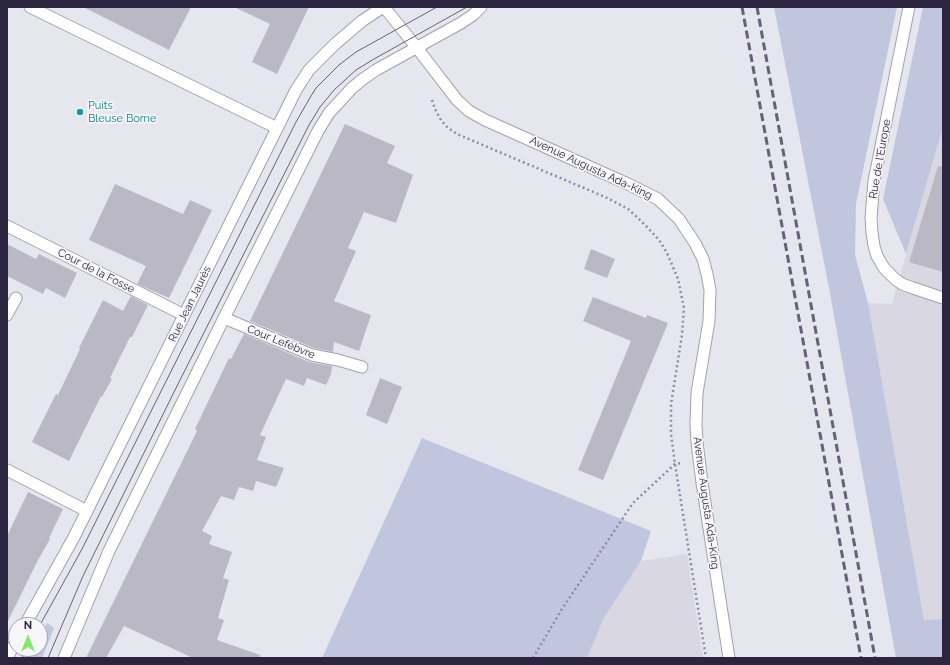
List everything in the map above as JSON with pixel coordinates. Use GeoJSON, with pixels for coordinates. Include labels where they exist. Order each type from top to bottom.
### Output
{"type":"FeatureCollection","features":[{"type":"Feature","properties":{"kind":"street"},"geometry":{"type":"LineString","coordinates":[[30,7],[277,128]]}},
{"type":"Feature","properties":{"kind":"street","name":"Rue Jean Jaurès"},"geometry":{"type":"LineString","coordinates":[[30,617],[87,511],[302,80],[316,63],[347,32],[384,7],[417,48]]}},
{"type":"Feature","properties":{"kind":"street"},"geometry":{"type":"LineString","coordinates":[[64,658],[109,551],[224,318],[318,131],[329,113],[352,88],[363,79],[376,70],[461,23],[481,7]]}},
{"type":"Feature","properties":{"kind":"street","name":"Rue de l'Europe"},"geometry":{"type":"LineString","coordinates":[[909,7],[874,181],[871,218],[872,232],[877,256],[884,268],[895,279],[902,284],[943,298]]}},
{"type":"Feature","properties":{"kind":"street","name":"Avenue Augusta Ada-King"},"geometry":{"type":"LineString","coordinates":[[417,48],[457,100],[474,115],[658,199],[679,219],[695,243],[708,274],[710,290],[709,321],[697,393],[697,442],[729,658]]}},
{"type":"Feature","properties":{"kind":"street","name":"Cour de la Fosse"},"geometry":{"type":"LineString","coordinates":[[7,226],[184,315]]}},
{"type":"Feature","properties":{"kind":"street"},"geometry":{"type":"LineString","coordinates":[[7,315],[16,298]]}},
{"type":"Feature","properties":{"kind":"street","name":"Cour Lefèbvre"},"geometry":{"type":"LineString","coordinates":[[224,318],[312,355],[338,360],[362,368]]}},
{"type":"Feature","properties":{"kind":"street"},"geometry":{"type":"LineString","coordinates":[[7,470],[87,511]]}},
{"type":"Feature","properties":{"kind":"path"},"geometry":{"type":"LineString","coordinates":[[430,94],[435,109],[441,120],[448,128],[457,134],[628,209],[659,240],[667,253],[678,279],[684,308],[682,335],[671,404],[671,434],[706,658]]}},
{"type":"Feature","properties":{"kind":"path"},"geometry":{"type":"LineString","coordinates":[[533,658],[562,609],[633,503],[675,464]]}},
{"type":"Feature","properties":{"kind":"shaded area"},"geometry":{"type":"Polygon","coordinates":[[[774,7],[897,7],[856,204],[855,255],[868,303],[924,620],[943,619],[943,658],[896,658],[829,288],[774,7]]]}},
{"type":"Feature","properties":{"kind":"shaded area"},"geometry":{"type":"Polygon","coordinates":[[[923,7],[943,7],[943,127],[906,254],[883,199],[923,7]]]}},
{"type":"Feature","properties":{"kind":"shaded area"},"geometry":{"type":"Polygon","coordinates":[[[943,127],[943,619],[924,620],[868,303],[892,304],[943,127]]]}},
{"type":"Feature","properties":{"kind":"shaded area"},"geometry":{"type":"Polygon","coordinates":[[[422,438],[651,531],[641,561],[604,618],[587,658],[322,658],[422,438]]]}},
{"type":"Feature","properties":{"kind":"shaded area"},"geometry":{"type":"Polygon","coordinates":[[[687,554],[703,658],[587,658],[604,618],[641,561],[687,554]]]}},
{"type":"Feature","properties":{"kind":"shaded area"},"geometry":{"type":"Polygon","coordinates":[[[48,624],[54,628],[48,643],[48,624]]]}},
{"type":"Feature","properties":{"kind":"shaded area"},"geometry":{"type":"Polygon","coordinates":[[[29,657],[42,657],[42,658],[29,657]]]}},
{"type":"Feature","properties":{"kind":"building"},"geometry":{"type":"Polygon","coordinates":[[[83,7],[191,7],[169,50],[83,7]]]}},
{"type":"Feature","properties":{"kind":"building"},"geometry":{"type":"Polygon","coordinates":[[[234,7],[309,7],[277,74],[252,62],[270,24],[234,7]]]}},
{"type":"Feature","properties":{"kind":"building"},"geometry":{"type":"Polygon","coordinates":[[[345,124],[395,146],[387,163],[413,175],[396,223],[364,212],[348,248],[356,251],[334,301],[371,315],[359,351],[334,342],[333,352],[314,348],[250,321],[345,124]]]}},
{"type":"Feature","properties":{"kind":"building"},"geometry":{"type":"Polygon","coordinates":[[[938,166],[943,167],[943,272],[909,262],[938,166]]]}},
{"type":"Feature","properties":{"kind":"building"},"geometry":{"type":"Polygon","coordinates":[[[115,184],[183,214],[190,200],[212,210],[169,298],[137,284],[146,266],[89,240],[115,184]]]}},
{"type":"Feature","properties":{"kind":"building"},"geometry":{"type":"Polygon","coordinates":[[[7,244],[36,259],[39,254],[77,273],[65,298],[46,288],[43,294],[7,276],[7,244]]]}},
{"type":"Feature","properties":{"kind":"building"},"geometry":{"type":"Polygon","coordinates":[[[591,249],[615,259],[607,278],[584,269],[591,249]]]}},
{"type":"Feature","properties":{"kind":"building"},"geometry":{"type":"Polygon","coordinates":[[[131,296],[148,305],[132,337],[130,337],[110,378],[112,379],[102,397],[101,396],[69,461],[32,442],[56,394],[58,395],[103,300],[123,311],[131,296]]]}},
{"type":"Feature","properties":{"kind":"building"},"geometry":{"type":"Polygon","coordinates":[[[593,297],[646,318],[647,315],[668,323],[603,480],[578,470],[631,341],[583,321],[593,297]]]}},
{"type":"Feature","properties":{"kind":"building"},"geometry":{"type":"Polygon","coordinates":[[[244,334],[309,362],[332,366],[331,374],[326,385],[307,378],[304,386],[286,379],[260,435],[266,437],[257,460],[284,468],[276,487],[256,481],[253,491],[239,487],[234,500],[221,496],[202,531],[212,536],[209,544],[232,552],[223,578],[229,580],[218,618],[224,620],[217,640],[260,655],[259,658],[193,658],[124,626],[106,658],[86,658],[197,431],[195,429],[229,358],[231,359],[244,334]]]}},
{"type":"Feature","properties":{"kind":"building"},"geometry":{"type":"Polygon","coordinates":[[[380,378],[402,387],[387,424],[366,415],[380,378]]]}},
{"type":"Feature","properties":{"kind":"building"},"geometry":{"type":"Polygon","coordinates":[[[28,492],[63,509],[49,538],[50,539],[10,617],[8,617],[7,623],[7,536],[28,492]]]}},
{"type":"Feature","properties":{"kind":"tram line"},"geometry":{"type":"LineString","coordinates":[[44,617],[82,549],[296,122],[316,88],[339,65],[356,52],[437,7]]}},
{"type":"Feature","properties":{"kind":"tram line"},"geometry":{"type":"LineString","coordinates":[[48,658],[83,576],[179,382],[309,125],[320,107],[334,90],[356,70],[467,7]]}},
{"type":"Feature","properties":{"kind":"railway"},"geometry":{"type":"LineString","coordinates":[[742,7],[861,658]]}},
{"type":"Feature","properties":{"kind":"railway"},"geometry":{"type":"LineString","coordinates":[[757,7],[875,658]]}},
{"type":"Feature","properties":{"kind":"place","name":"Puits Bleuse Borne"},"geometry":{"type":"Point","coordinates":[80,112]}}]}
